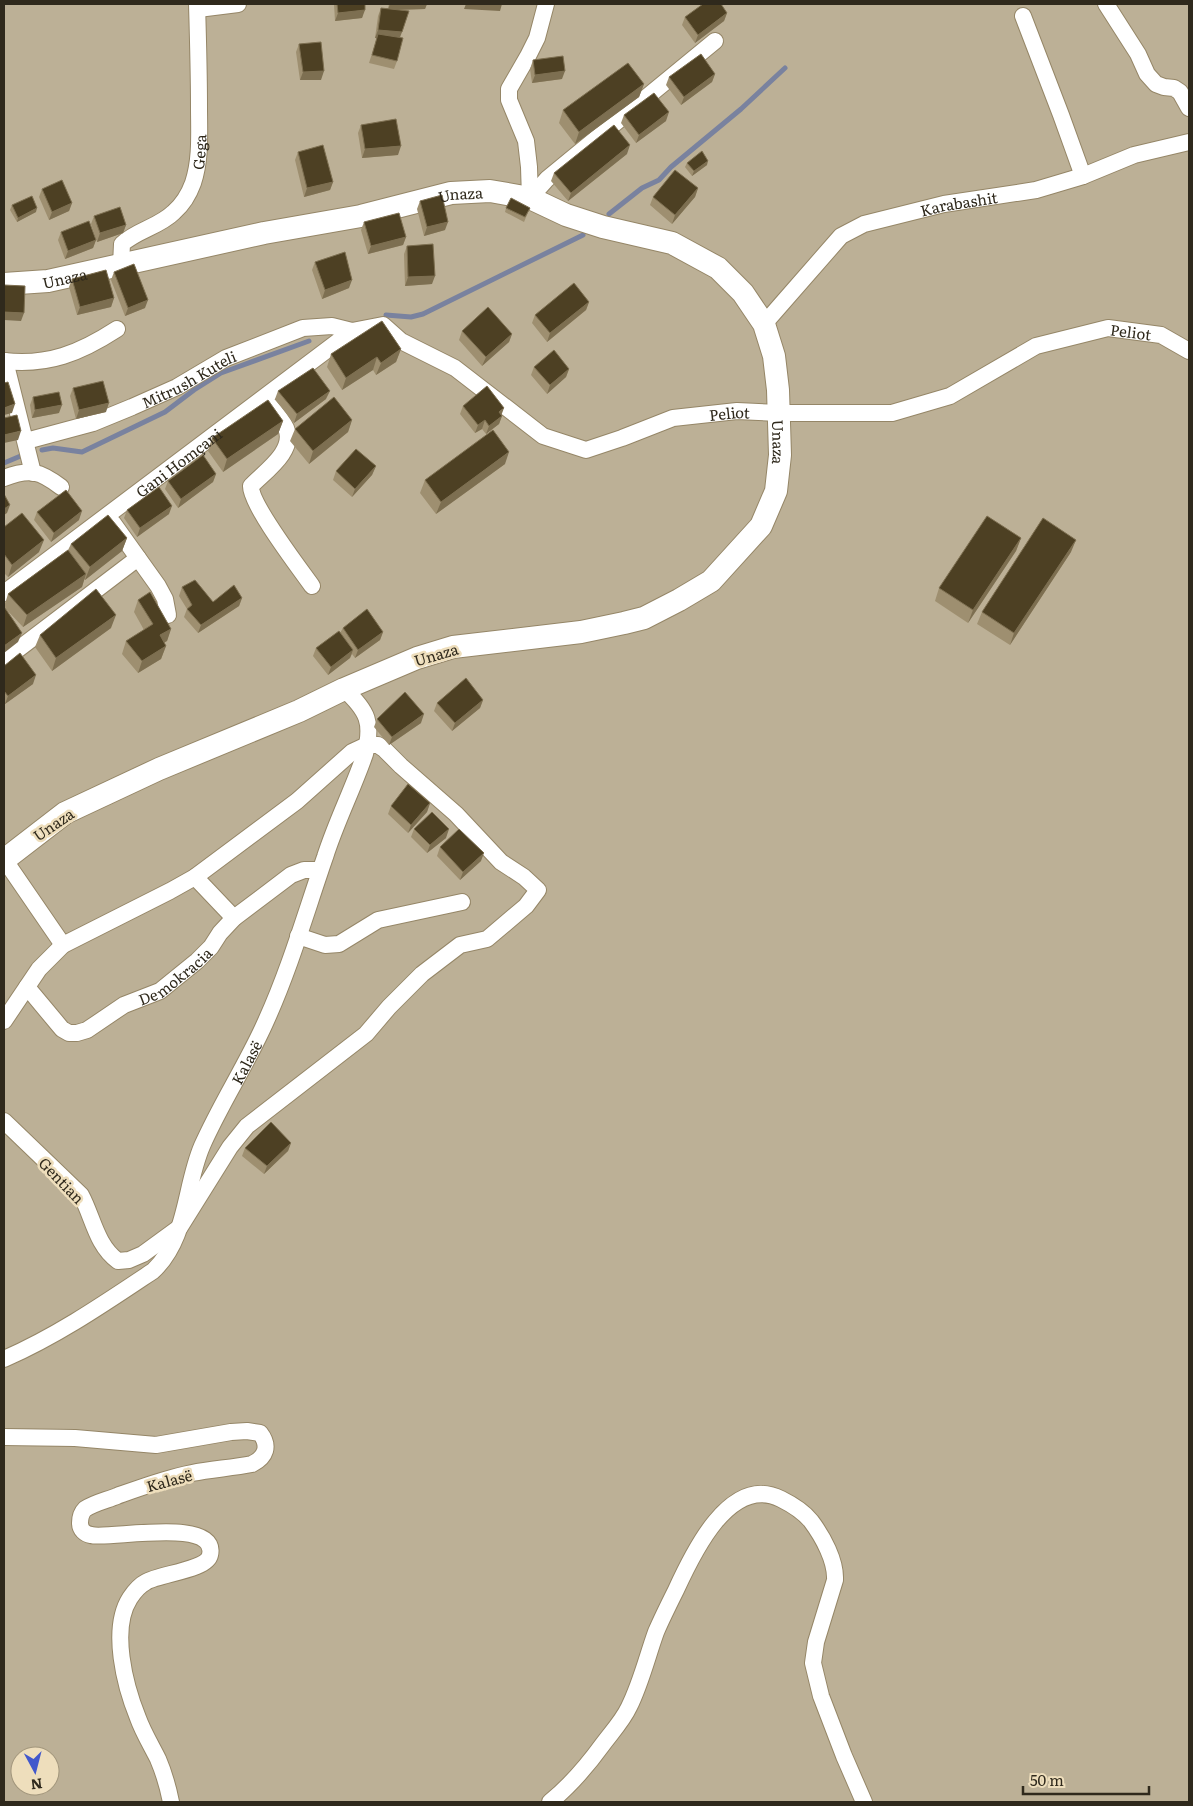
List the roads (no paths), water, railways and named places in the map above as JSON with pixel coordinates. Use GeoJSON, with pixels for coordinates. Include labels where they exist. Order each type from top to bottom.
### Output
{"type":"FeatureCollection","features":[{"type":"Feature","properties":{"kind":"main road","name":"Unaza"},"geometry":{"type":"LineString","coordinates":[[4,284],[48,281],[264,232],[361,216],[451,193],[490,191],[530,198],[566,215],[603,227],[672,243],[692,252],[718,268],[743,293],[764,324],[774,356],[779,413],[779,469],[776,491],[761,526],[711,581],[679,600],[644,618],[580,632],[453,647],[417,658],[65,812],[4,859]]}},
{"type":"Feature","properties":{"kind":"street"},"geometry":{"type":"LineString","coordinates":[[198,6],[238,4]]}},
{"type":"Feature","properties":{"kind":"street"},"geometry":{"type":"LineString","coordinates":[[530,198],[526,141],[509,100],[509,89],[537,38],[546,4]]}},
{"type":"Feature","properties":{"kind":"street"},"geometry":{"type":"LineString","coordinates":[[1106,4],[1138,54],[1147,74],[1156,84],[1174,88],[1180,92],[1189,108]]}},
{"type":"Feature","properties":{"kind":"street","name":"Gega"},"geometry":{"type":"LineString","coordinates":[[121,265],[122,244],[131,236],[162,222],[174,213],[192,186],[199,147],[198,6]]}},
{"type":"Feature","properties":{"kind":"street"},"geometry":{"type":"LineString","coordinates":[[1023,16],[1082,176]]}},
{"type":"Feature","properties":{"kind":"street"},"geometry":{"type":"LineString","coordinates":[[530,198],[547,179],[716,41]]}},
{"type":"Feature","properties":{"kind":"street","name":"Karabashit"},"geometry":{"type":"LineString","coordinates":[[764,324],[841,236],[864,224],[944,204],[1036,190],[1082,176],[1134,155],[1189,142]]}},
{"type":"Feature","properties":{"kind":"street","name":"Peliot"},"geometry":{"type":"LineString","coordinates":[[352,331],[382,325],[401,341],[455,368],[543,436],[586,450],[673,418],[737,411],[892,413],[950,396],[1036,346],[1108,328],[1161,335],[1189,351]]}},
{"type":"Feature","properties":{"kind":"street","name":"Mitrush Kuteli"},"geometry":{"type":"LineString","coordinates":[[26,440],[93,423],[132,408],[177,387],[226,358],[282,335],[303,328],[319,326],[332,326],[352,331]]}},
{"type":"Feature","properties":{"kind":"street"},"geometry":{"type":"LineString","coordinates":[[33,472],[4,361],[22,363],[62,357],[95,343],[116,330]]}},
{"type":"Feature","properties":{"kind":"street","name":"Gani Homçani"},"geometry":{"type":"LineString","coordinates":[[4,593],[352,331]]}},
{"type":"Feature","properties":{"kind":"street"},"geometry":{"type":"LineString","coordinates":[[264,397],[286,428],[286,446],[279,459],[251,486],[250,490],[260,510],[312,586]]}},
{"type":"Feature","properties":{"kind":"street"},"geometry":{"type":"LineString","coordinates":[[4,478],[14,474],[40,473],[61,487]]}},
{"type":"Feature","properties":{"kind":"street"},"geometry":{"type":"LineString","coordinates":[[107,515],[158,586],[165,598],[168,615]]}},
{"type":"Feature","properties":{"kind":"street"},"geometry":{"type":"LineString","coordinates":[[4,660],[138,558]]}},
{"type":"Feature","properties":{"kind":"street","name":"Kalasë"},"geometry":{"type":"LineString","coordinates":[[4,1359],[53,1335],[153,1271],[164,1261],[173,1246],[180,1227],[201,1148],[267,1019],[320,870],[356,780],[367,745],[369,723],[365,712],[344,689]]}},
{"type":"Feature","properties":{"kind":"street"},"geometry":{"type":"LineString","coordinates":[[4,1021],[39,969],[63,945],[170,891],[195,876],[297,801],[352,752],[367,745],[378,745],[384,749],[456,814],[501,862],[524,877],[538,890],[526,906],[488,938],[460,945],[422,974],[389,1007],[366,1034],[247,1126],[230,1147],[180,1227]]}},
{"type":"Feature","properties":{"kind":"street"},"geometry":{"type":"LineString","coordinates":[[4,859],[63,945]]}},
{"type":"Feature","properties":{"kind":"street","name":"Demokracia"},"geometry":{"type":"LineString","coordinates":[[27,987],[62,1029],[69,1033],[77,1034],[87,1030],[124,1005],[160,991],[197,961],[234,918],[291,875],[304,870],[320,870]]}},
{"type":"Feature","properties":{"kind":"street"},"geometry":{"type":"LineString","coordinates":[[195,876],[234,918]]}},
{"type":"Feature","properties":{"kind":"street"},"geometry":{"type":"LineString","coordinates":[[298,936],[325,945],[339,944],[378,920],[462,902]]}},
{"type":"Feature","properties":{"kind":"street","name":"Gentian"},"geometry":{"type":"LineString","coordinates":[[4,1121],[80,1194],[88,1207],[92,1222],[102,1243],[111,1256],[118,1261],[128,1260],[143,1254],[180,1227]]}},
{"type":"Feature","properties":{"kind":"street","name":"Kalasë"},"geometry":{"type":"LineString","coordinates":[[4,1437],[75,1438],[156,1445],[231,1432],[248,1431],[260,1433],[265,1439],[267,1447],[264,1455],[260,1460],[252,1464],[194,1472],[162,1480],[101,1502],[85,1510],[80,1516],[80,1526],[84,1533],[93,1536],[130,1533],[185,1533],[199,1537],[210,1548],[211,1555],[207,1561],[197,1567],[145,1582],[130,1598],[123,1611],[120,1629],[124,1667],[129,1689],[138,1718],[163,1772],[170,1802]]}},
{"type":"Feature","properties":{"kind":"street"},"geometry":{"type":"LineString","coordinates":[[550,1802],[568,1788],[580,1775],[626,1713],[640,1682],[657,1630],[694,1552],[708,1531],[732,1506],[747,1497],[758,1494],[774,1496],[794,1506],[804,1514],[818,1532],[831,1559],[835,1580],[816,1642],[813,1664],[821,1696],[864,1802]]}},
{"type":"Feature","properties":{"kind":"waterway"},"geometry":{"type":"LineString","coordinates":[[609,214],[642,188],[659,180],[671,167],[741,109],[785,68]]}},
{"type":"Feature","properties":{"kind":"waterway"},"geometry":{"type":"LineString","coordinates":[[386,315],[411,317],[423,314],[583,235]]}},
{"type":"Feature","properties":{"kind":"waterway"},"geometry":{"type":"LineString","coordinates":[[42,450],[53,448],[82,452],[165,412],[221,373],[309,341]]}},
{"type":"Feature","properties":{"kind":"waterway"},"geometry":{"type":"LineString","coordinates":[[4,463],[23,455]]}}]}
